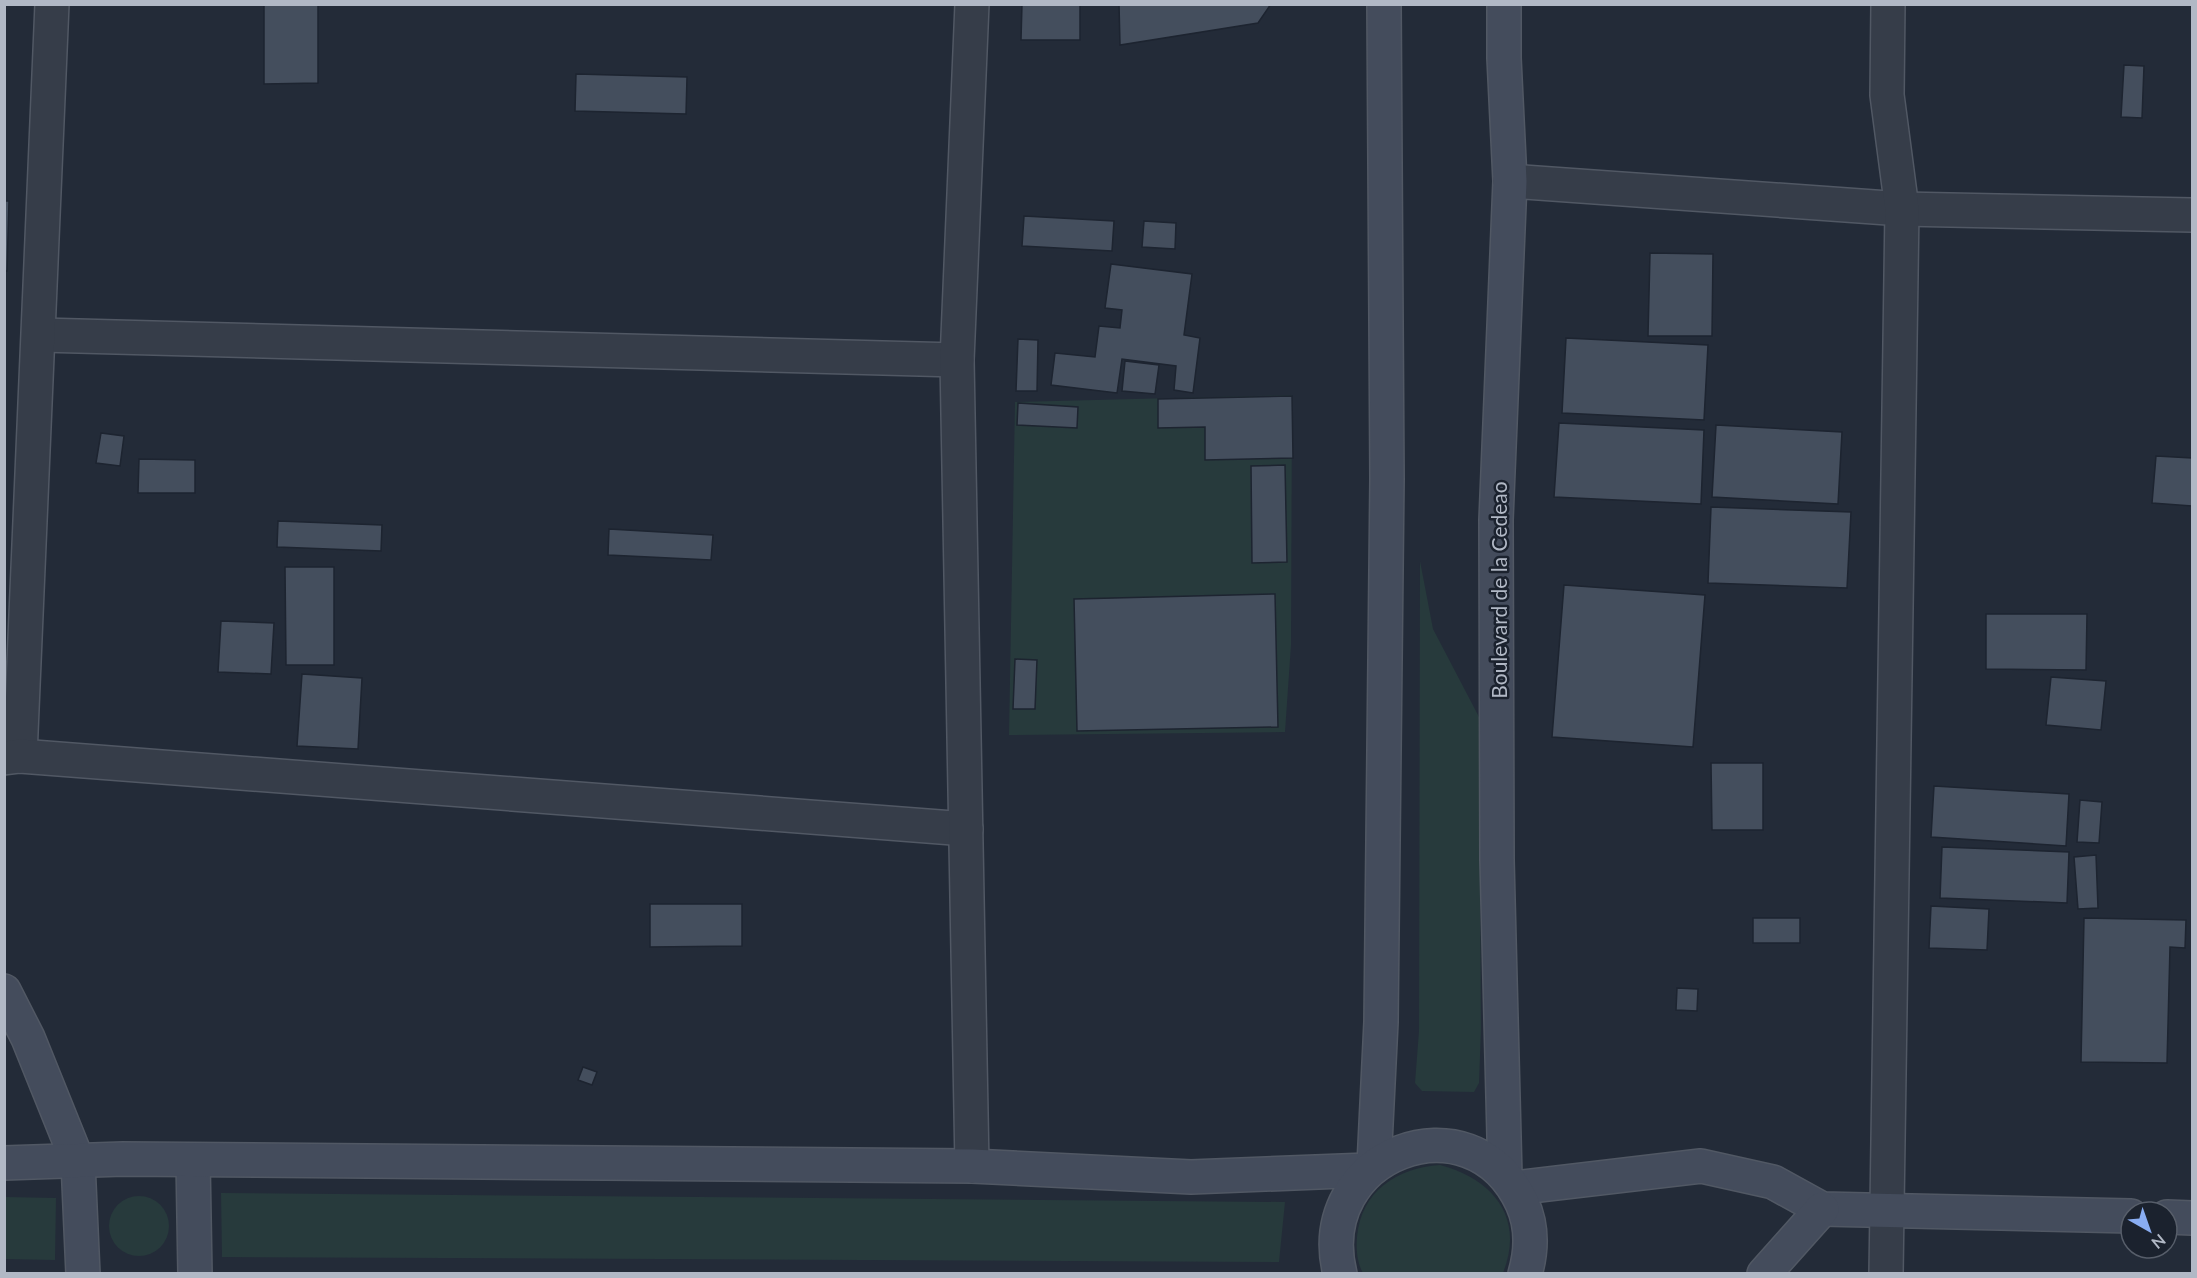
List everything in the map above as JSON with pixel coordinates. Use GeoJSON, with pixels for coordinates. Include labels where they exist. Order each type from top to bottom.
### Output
{"type":"FeatureCollection","features":[{"type":"Feature","properties":{"kind":"main road"},"geometry":{"type":"LineString","coordinates":[[1371,1167],[1381,1022],[1387,479],[1384,4]]}},
{"type":"Feature","properties":{"kind":"main road","name":"Boulevard de la Cedeao"},"geometry":{"type":"LineString","coordinates":[[1504,4],[1504,58],[1510,181],[1496,520],[1497,860],[1510,1182]]}},
{"type":"Feature","properties":{"kind":"main road"},"geometry":{"type":"LineString","coordinates":[[4,991],[28,1038],[78,1162],[82,1274]]}},
{"type":"Feature","properties":{"kind":"main road"},"geometry":{"type":"LineString","coordinates":[[1340,1274],[1335,1239],[1338,1220],[1355,1185],[1371,1167],[1400,1151],[1428,1145],[1456,1148],[1483,1158],[1510,1182],[1525,1210],[1530,1234],[1529,1260],[1525,1274]]}},
{"type":"Feature","properties":{"kind":"main road"},"geometry":{"type":"LineString","coordinates":[[4,1163],[123,1159],[972,1166],[1191,1177],[1371,1167]]}},
{"type":"Feature","properties":{"kind":"main road"},"geometry":{"type":"LineString","coordinates":[[193,1160],[195,1274]]}},
{"type":"Feature","properties":{"kind":"main road"},"geometry":{"type":"LineString","coordinates":[[1510,1182],[1701,1166],[1773,1182],[1822,1209],[2119,1216]]}},
{"type":"Feature","properties":{"kind":"main road"},"geometry":{"type":"LineString","coordinates":[[1764,1274],[1822,1209]]}},
{"type":"Feature","properties":{"kind":"street"},"geometry":{"type":"LineString","coordinates":[[52,4],[40,334],[12,757],[966,829]]}},
{"type":"Feature","properties":{"kind":"street"},"geometry":{"type":"LineString","coordinates":[[972,4],[957,360],[972,1166]]}},
{"type":"Feature","properties":{"kind":"street"},"geometry":{"type":"LineString","coordinates":[[1886,1274],[1902,209],[1887,95],[1888,4]]}},
{"type":"Feature","properties":{"kind":"street"},"geometry":{"type":"LineString","coordinates":[[1510,181],[1902,209],[2193,215]]}},
{"type":"Feature","properties":{"kind":"street"},"geometry":{"type":"LineString","coordinates":[[40,334],[957,360]]}},
{"type":"Feature","properties":{"kind":"shaded area"},"geometry":{"type":"Polygon","coordinates":[[[1292,395],[1291,645],[1285,732],[1009,735],[1015,402],[1292,395]]]}},
{"type":"Feature","properties":{"kind":"shaded area"},"geometry":{"type":"Polygon","coordinates":[[[1420,561],[1433,629],[1479,717],[1481,1029],[1479,1083],[1474,1092],[1422,1091],[1415,1083],[1419,1031],[1420,561]]]}},
{"type":"Feature","properties":{"kind":"shaded area"},"geometry":{"type":"Polygon","coordinates":[[[1440,1165],[1459,1171],[1475,1180],[1500,1204],[1507,1218],[1510,1235],[1509,1253],[1503,1273],[1363,1273],[1357,1256],[1357,1237],[1360,1221],[1374,1195],[1384,1185],[1409,1171],[1440,1165]]]}},
{"type":"Feature","properties":{"kind":"shaded area"},"geometry":{"type":"Polygon","coordinates":[[[221,1193],[1285,1202],[1279,1262],[222,1257],[221,1193]]]}},
{"type":"Feature","properties":{"kind":"shaded area"},"geometry":{"type":"Polygon","coordinates":[[[133,1196],[145,1196],[156,1201],[164,1209],[169,1226],[167,1238],[156,1251],[145,1256],[133,1256],[122,1251],[114,1243],[109,1232],[109,1220],[114,1209],[122,1201],[133,1196]]]}},
{"type":"Feature","properties":{"kind":"shaded area"},"geometry":{"type":"Polygon","coordinates":[[[5,1197],[56,1198],[55,1260],[5,1259],[5,1197]]]}},
{"type":"Feature","properties":{"kind":"building"},"geometry":{"type":"Polygon","coordinates":[[[264,4],[318,4],[318,83],[264,84],[264,4]]]}},
{"type":"Feature","properties":{"kind":"building"},"geometry":{"type":"Polygon","coordinates":[[[1022,4],[1080,4],[1080,40],[1021,40],[1022,4]]]}},
{"type":"Feature","properties":{"kind":"building"},"geometry":{"type":"Polygon","coordinates":[[[1119,4],[1271,4],[1258,23],[1120,45],[1119,4]]]}},
{"type":"Feature","properties":{"kind":"building"},"geometry":{"type":"Polygon","coordinates":[[[2124,65],[2144,66],[2142,118],[2121,117],[2124,65]]]}},
{"type":"Feature","properties":{"kind":"building"},"geometry":{"type":"Polygon","coordinates":[[[576,74],[687,77],[686,114],[575,111],[576,74]]]}},
{"type":"Feature","properties":{"kind":"building"},"geometry":{"type":"Polygon","coordinates":[[[4,201],[9,201],[7,271],[4,271],[4,201]]]}},
{"type":"Feature","properties":{"kind":"building"},"geometry":{"type":"Polygon","coordinates":[[[1024,216],[1114,221],[1112,251],[1022,246],[1024,216]]]}},
{"type":"Feature","properties":{"kind":"building"},"geometry":{"type":"Polygon","coordinates":[[[1144,221],[1176,223],[1175,249],[1142,247],[1144,221]]]}},
{"type":"Feature","properties":{"kind":"building"},"geometry":{"type":"Polygon","coordinates":[[[1650,253],[1713,254],[1712,336],[1648,336],[1650,253]]]}},
{"type":"Feature","properties":{"kind":"building"},"geometry":{"type":"Polygon","coordinates":[[[1111,264],[1192,274],[1184,335],[1200,338],[1193,393],[1174,390],[1176,366],[1122,359],[1117,393],[1051,385],[1055,353],[1095,357],[1099,326],[1120,328],[1122,310],[1105,308],[1111,264]]]}},
{"type":"Feature","properties":{"kind":"building"},"geometry":{"type":"Polygon","coordinates":[[[1566,338],[1708,345],[1704,420],[1562,413],[1566,338]]]}},
{"type":"Feature","properties":{"kind":"building"},"geometry":{"type":"Polygon","coordinates":[[[1018,339],[1038,340],[1037,391],[1016,391],[1018,339]]]}},
{"type":"Feature","properties":{"kind":"building"},"geometry":{"type":"Polygon","coordinates":[[[1125,361],[1159,365],[1155,394],[1122,391],[1125,361]]]}},
{"type":"Feature","properties":{"kind":"building"},"geometry":{"type":"Polygon","coordinates":[[[1292,396],[1293,458],[1205,460],[1205,427],[1158,428],[1158,399],[1292,396]]]}},
{"type":"Feature","properties":{"kind":"building"},"geometry":{"type":"Polygon","coordinates":[[[1018,403],[1078,407],[1077,428],[1017,425],[1018,403]]]}},
{"type":"Feature","properties":{"kind":"building"},"geometry":{"type":"Polygon","coordinates":[[[1559,423],[1704,430],[1701,504],[1554,497],[1559,423]]]}},
{"type":"Feature","properties":{"kind":"building"},"geometry":{"type":"Polygon","coordinates":[[[1716,425],[1842,432],[1838,504],[1712,497],[1716,425]]]}},
{"type":"Feature","properties":{"kind":"building"},"geometry":{"type":"Polygon","coordinates":[[[101,433],[124,436],[120,466],[96,463],[101,433]]]}},
{"type":"Feature","properties":{"kind":"building"},"geometry":{"type":"Polygon","coordinates":[[[2156,456],[2192,458],[2192,506],[2152,503],[2156,456]]]}},
{"type":"Feature","properties":{"kind":"building"},"geometry":{"type":"Polygon","coordinates":[[[139,459],[195,460],[195,493],[138,493],[139,459]]]}},
{"type":"Feature","properties":{"kind":"building"},"geometry":{"type":"Polygon","coordinates":[[[1285,465],[1287,562],[1252,563],[1251,466],[1285,465]]]}},
{"type":"Feature","properties":{"kind":"building"},"geometry":{"type":"Polygon","coordinates":[[[1711,507],[1851,512],[1847,588],[1708,583],[1711,507]]]}},
{"type":"Feature","properties":{"kind":"building"},"geometry":{"type":"Polygon","coordinates":[[[278,521],[382,525],[381,551],[277,547],[278,521]]]}},
{"type":"Feature","properties":{"kind":"building"},"geometry":{"type":"Polygon","coordinates":[[[609,529],[713,535],[711,560],[608,555],[609,529]]]}},
{"type":"Feature","properties":{"kind":"building"},"geometry":{"type":"Polygon","coordinates":[[[285,567],[334,567],[334,665],[286,665],[285,567]]]}},
{"type":"Feature","properties":{"kind":"building"},"geometry":{"type":"Polygon","coordinates":[[[1564,585],[1705,595],[1693,747],[1552,737],[1564,585]]]}},
{"type":"Feature","properties":{"kind":"building"},"geometry":{"type":"Polygon","coordinates":[[[1275,594],[1278,727],[1077,731],[1074,599],[1275,594]]]}},
{"type":"Feature","properties":{"kind":"building"},"geometry":{"type":"Polygon","coordinates":[[[1986,614],[2087,614],[2086,670],[1986,669],[1986,614]]]}},
{"type":"Feature","properties":{"kind":"building"},"geometry":{"type":"Polygon","coordinates":[[[221,621],[274,623],[271,674],[218,672],[221,621]]]}},
{"type":"Feature","properties":{"kind":"building"},"geometry":{"type":"Polygon","coordinates":[[[1015,659],[1037,660],[1035,709],[1013,709],[1015,659]]]}},
{"type":"Feature","properties":{"kind":"building"},"geometry":{"type":"Polygon","coordinates":[[[302,674],[362,678],[358,749],[297,746],[302,674]]]}},
{"type":"Feature","properties":{"kind":"building"},"geometry":{"type":"Polygon","coordinates":[[[2051,677],[2106,681],[2101,730],[2046,725],[2051,677]]]}},
{"type":"Feature","properties":{"kind":"building"},"geometry":{"type":"Polygon","coordinates":[[[1711,763],[1763,763],[1763,830],[1712,830],[1711,763]]]}},
{"type":"Feature","properties":{"kind":"building"},"geometry":{"type":"Polygon","coordinates":[[[1934,786],[2069,794],[2066,846],[1931,837],[1934,786]]]}},
{"type":"Feature","properties":{"kind":"building"},"geometry":{"type":"Polygon","coordinates":[[[2080,800],[2102,802],[2099,843],[2077,842],[2080,800]]]}},
{"type":"Feature","properties":{"kind":"building"},"geometry":{"type":"Polygon","coordinates":[[[1942,847],[2069,852],[2067,903],[1940,898],[1942,847]]]}},
{"type":"Feature","properties":{"kind":"building"},"geometry":{"type":"Polygon","coordinates":[[[2096,855],[2098,908],[2078,909],[2074,857],[2096,855]]]}},
{"type":"Feature","properties":{"kind":"building"},"geometry":{"type":"Polygon","coordinates":[[[650,904],[742,904],[742,946],[650,947],[650,904]]]}},
{"type":"Feature","properties":{"kind":"building"},"geometry":{"type":"Polygon","coordinates":[[[1931,906],[1989,909],[1987,950],[1929,948],[1931,906]]]}},
{"type":"Feature","properties":{"kind":"building"},"geometry":{"type":"Polygon","coordinates":[[[1753,918],[1800,918],[1800,943],[1753,943],[1753,918]]]}},
{"type":"Feature","properties":{"kind":"building"},"geometry":{"type":"Polygon","coordinates":[[[2084,918],[2186,920],[2185,948],[2170,947],[2167,1063],[2081,1062],[2084,918]]]}},
{"type":"Feature","properties":{"kind":"building"},"geometry":{"type":"Polygon","coordinates":[[[1677,988],[1698,989],[1697,1011],[1676,1010],[1677,988]]]}},
{"type":"Feature","properties":{"kind":"building"},"geometry":{"type":"Polygon","coordinates":[[[583,1067],[597,1072],[592,1085],[578,1080],[583,1067]]]}}]}
